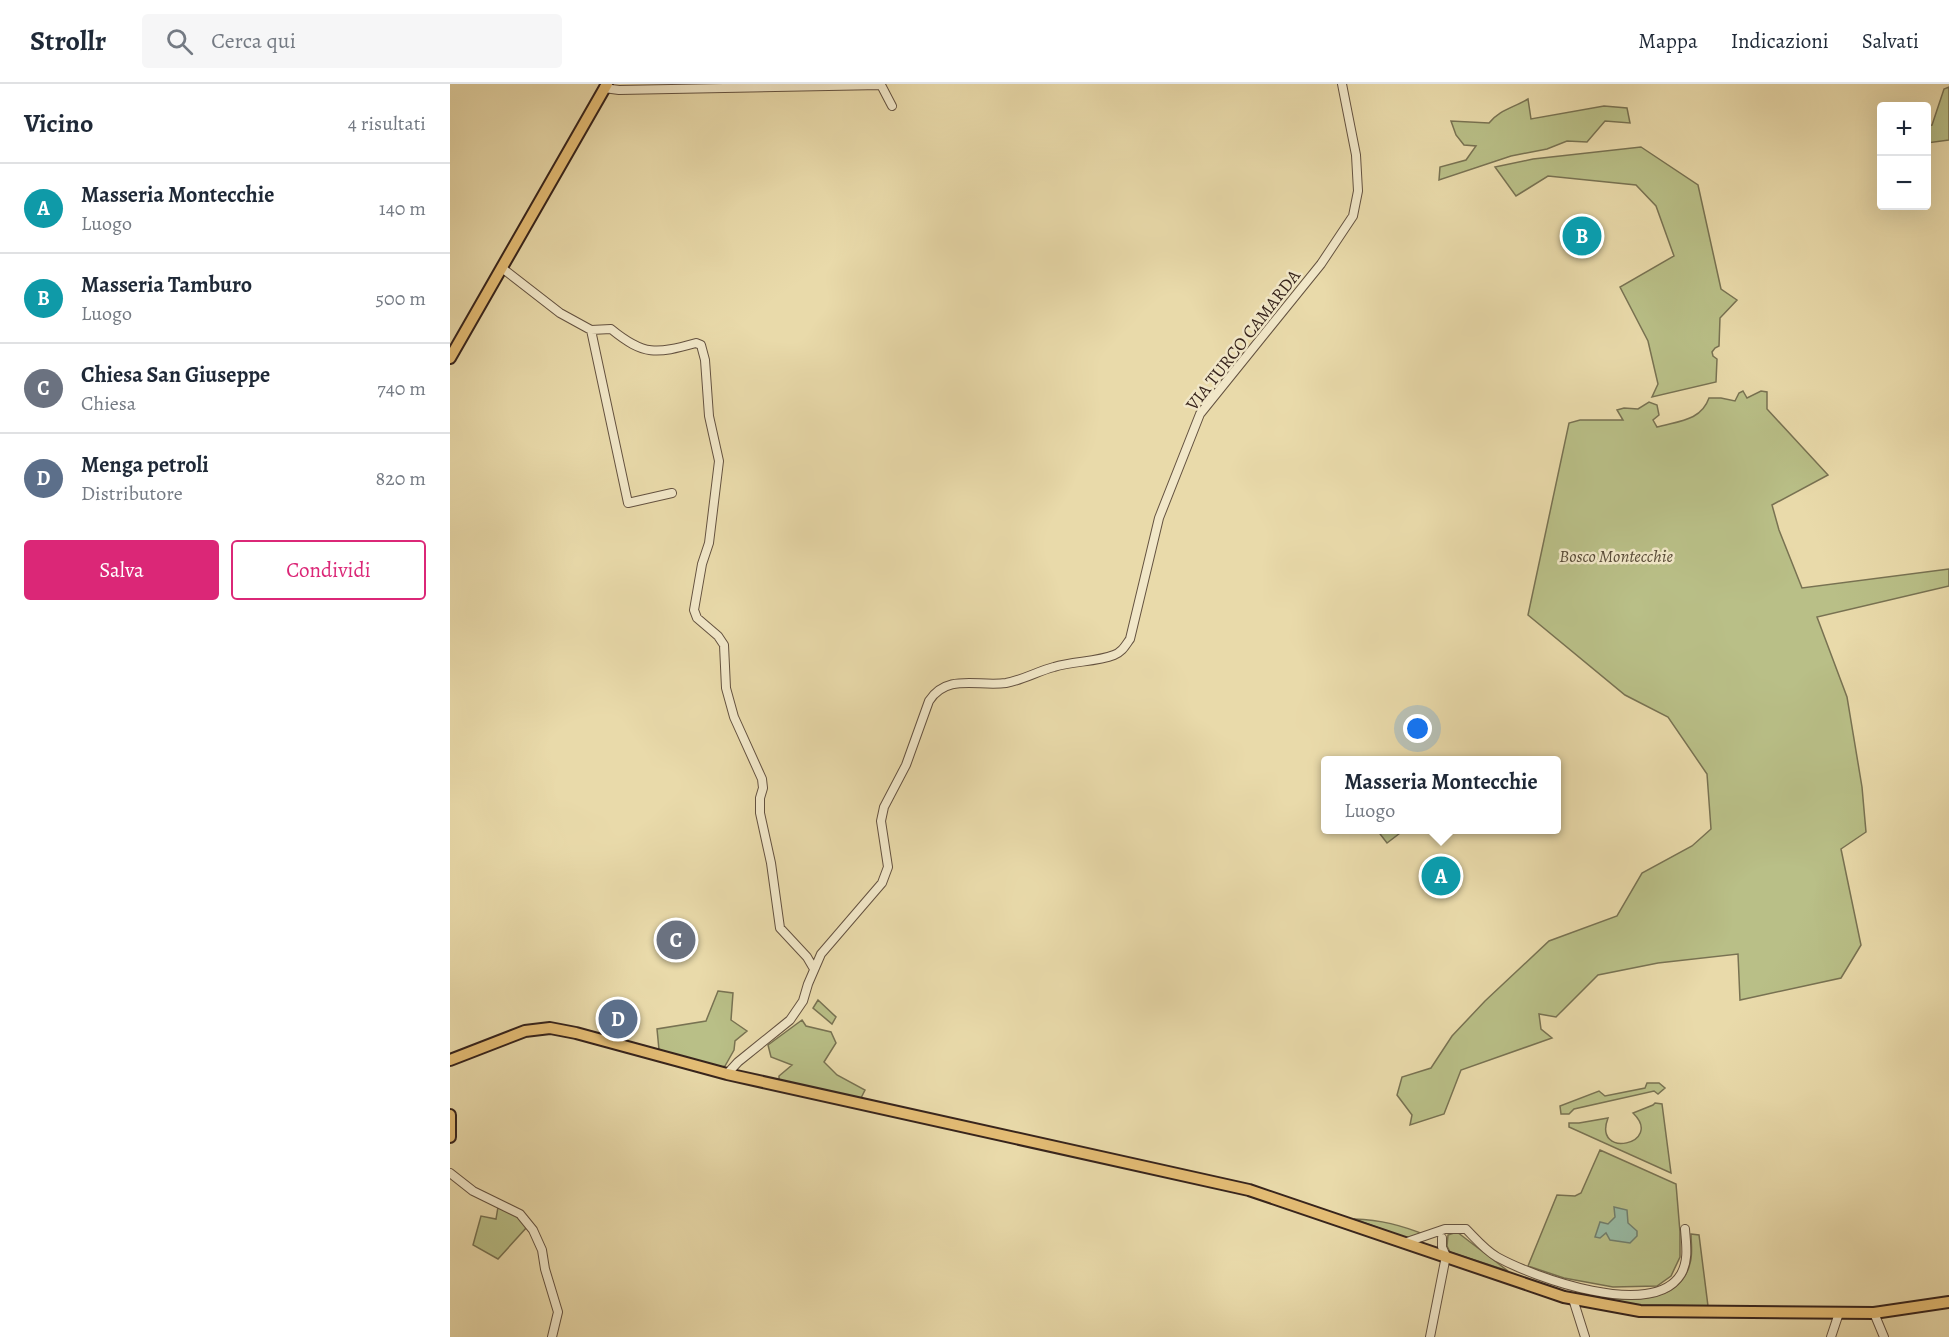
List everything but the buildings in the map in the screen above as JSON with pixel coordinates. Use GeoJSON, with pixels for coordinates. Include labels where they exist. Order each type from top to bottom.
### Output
{"type":"FeatureCollection","features":[{"type":"Feature","properties":{"kind":"main road"},"geometry":{"type":"LineString","coordinates":[[450,358],[605,86]]}},
{"type":"Feature","properties":{"kind":"main road"},"geometry":{"type":"LineString","coordinates":[[450,1060],[525,1030],[550,1028],[576,1033],[727,1074],[1249,1190],[1530,1286],[1574,1299],[1640,1311],[1874,1313],[1949,1302]]}},
{"type":"Feature","properties":{"kind":"main road"},"geometry":{"type":"LineString","coordinates":[[450,1055],[465,1053]]}},
{"type":"Feature","properties":{"kind":"main road"},"geometry":{"type":"LineString","coordinates":[[450,1115],[450,1137]]}},
{"type":"Feature","properties":{"kind":"street","name":"VIA TURCO CAMARDA"},"geometry":{"type":"LineString","coordinates":[[727,1074],[738,1062],[790,1020],[803,1001],[820,954],[882,884],[887,873],[887,855],[881,821],[884,807],[906,765],[929,701],[934,694],[939,689],[954,683],[1018,681],[1054,667],[1114,655],[1123,649],[1130,639],[1159,518],[1200,414],[1321,264],[1353,216],[1358,191],[1356,155],[1342,84]]}},
{"type":"Feature","properties":{"kind":"street"},"geometry":{"type":"LineString","coordinates":[[605,86],[620,90],[881,85],[892,106]]}},
{"type":"Feature","properties":{"kind":"street"},"geometry":{"type":"LineString","coordinates":[[502,268],[560,313],[591,330],[611,329],[629,344],[640,349],[657,351],[696,342],[701,345],[705,360],[709,416],[719,461],[709,543],[702,564],[694,610],[697,618],[718,636],[724,645],[726,688],[732,711],[762,779],[760,813],[771,863],[780,928],[807,957],[814,969]]}},
{"type":"Feature","properties":{"kind":"street"},"geometry":{"type":"LineString","coordinates":[[591,330],[628,503],[672,493]]}},
{"type":"Feature","properties":{"kind":"street"},"geometry":{"type":"LineString","coordinates":[[450,1173],[473,1191],[520,1214],[533,1230],[542,1250],[545,1269],[558,1312],[552,1337]]}},
{"type":"Feature","properties":{"kind":"street"},"geometry":{"type":"LineString","coordinates":[[1404,1243],[1446,1229],[1466,1229],[1494,1255],[1535,1275],[1601,1293],[1624,1294],[1659,1292],[1670,1286],[1681,1275],[1685,1264],[1685,1229]]}},
{"type":"Feature","properties":{"kind":"street"},"geometry":{"type":"LineString","coordinates":[[1429,1251],[1442,1238],[1446,1229]]}},
{"type":"Feature","properties":{"kind":"street"},"geometry":{"type":"LineString","coordinates":[[1429,1251],[1431,1235]]}},
{"type":"Feature","properties":{"kind":"street"},"geometry":{"type":"LineString","coordinates":[[1430,1337],[1446,1257],[1442,1247],[1442,1238]]}},
{"type":"Feature","properties":{"kind":"street"},"geometry":{"type":"LineString","coordinates":[[1574,1299],[1585,1337]]}},
{"type":"Feature","properties":{"kind":"street"},"geometry":{"type":"LineString","coordinates":[[1831,1337],[1839,1313]]}},
{"type":"Feature","properties":{"kind":"street"},"geometry":{"type":"LineString","coordinates":[[1874,1313],[1884,1337]]}},
{"type":"Feature","properties":{"kind":"green space"},"geometry":{"type":"Polygon","coordinates":[[[1949,87],[1949,140],[1931,142],[1931,125],[1944,89],[1949,87]]]}},
{"type":"Feature","properties":{"kind":"green space"},"geometry":{"type":"Polygon","coordinates":[[[1528,99],[1531,119],[1604,106],[1627,108],[1630,123],[1605,121],[1587,142],[1567,141],[1547,149],[1511,156],[1439,180],[1440,167],[1466,160],[1476,146],[1464,145],[1456,135],[1451,121],[1489,123],[1502,112],[1528,99]]]}},
{"type":"Feature","properties":{"kind":"green space"},"geometry":{"type":"Polygon","coordinates":[[[1641,147],[1698,185],[1721,289],[1737,300],[1720,318],[1719,346],[1712,352],[1717,359],[1716,382],[1652,397],[1658,384],[1648,341],[1620,287],[1674,256],[1656,206],[1636,185],[1548,176],[1516,196],[1495,167],[1533,159],[1641,147]]]}},
{"type":"Feature","properties":{"kind":"green space","name":"Bosco Montecchie"},"geometry":{"type":"Polygon","coordinates":[[[1743,391],[1747,398],[1761,391],[1767,392],[1767,409],[1828,475],[1772,505],[1779,530],[1802,588],[1949,569],[1949,586],[1817,617],[1847,697],[1862,787],[1866,832],[1841,849],[1861,945],[1841,978],[1740,1000],[1738,954],[1658,963],[1598,975],[1556,1017],[1539,1014],[1541,1029],[1552,1038],[1461,1070],[1444,1114],[1410,1125],[1412,1115],[1397,1095],[1402,1077],[1431,1068],[1452,1036],[1485,1001],[1549,941],[1617,916],[1642,873],[1692,846],[1711,829],[1707,774],[1668,717],[1625,695],[1528,615],[1569,423],[1580,420],[1623,420],[1617,410],[1638,409],[1649,402],[1657,405],[1659,415],[1653,420],[1657,427],[1695,416],[1709,398],[1735,401],[1739,393],[1743,391]]]}},
{"type":"Feature","properties":{"kind":"green space"},"geometry":{"type":"Polygon","coordinates":[[[1380,834],[1399,834],[1387,843],[1380,834]]]}},
{"type":"Feature","properties":{"kind":"green space"},"geometry":{"type":"Polygon","coordinates":[[[718,991],[733,993],[731,1020],[747,1031],[735,1041],[734,1050],[725,1066],[720,1068],[659,1050],[657,1029],[706,1021],[718,991]]]}},
{"type":"Feature","properties":{"kind":"green space"},"geometry":{"type":"Polygon","coordinates":[[[818,1000],[836,1017],[832,1024],[813,1008],[818,1000]]]}},
{"type":"Feature","properties":{"kind":"green space"},"geometry":{"type":"Polygon","coordinates":[[[802,1020],[806,1026],[831,1032],[836,1043],[824,1062],[837,1075],[865,1090],[861,1098],[779,1081],[779,1076],[792,1065],[771,1057],[768,1045],[802,1020]]]}},
{"type":"Feature","properties":{"kind":"green space"},"geometry":{"type":"Polygon","coordinates":[[[1647,1083],[1659,1083],[1665,1088],[1658,1094],[1654,1091],[1574,1109],[1569,1114],[1561,1114],[1560,1106],[1599,1091],[1605,1096],[1645,1088],[1647,1083]]]}},
{"type":"Feature","properties":{"kind":"green space"},"geometry":{"type":"Polygon","coordinates":[[[1655,1103],[1662,1104],[1671,1173],[1569,1127],[1569,1123],[1608,1118],[1606,1131],[1610,1139],[1617,1143],[1626,1143],[1635,1139],[1640,1133],[1640,1124],[1633,1113],[1655,1103]]]}},
{"type":"Feature","properties":{"kind":"green space"},"geometry":{"type":"Polygon","coordinates":[[[1600,1150],[1676,1184],[1680,1257],[1671,1276],[1657,1286],[1613,1287],[1564,1278],[1528,1266],[1557,1195],[1575,1196],[1581,1193],[1600,1150]]]}},
{"type":"Feature","properties":{"kind":"green space"},"geometry":{"type":"Polygon","coordinates":[[[498,1207],[514,1213],[527,1227],[498,1259],[473,1245],[481,1216],[496,1219],[498,1207]]]}},
{"type":"Feature","properties":{"kind":"green space"},"geometry":{"type":"Polygon","coordinates":[[[1354,1219],[1391,1224],[1426,1235],[1409,1239],[1354,1219]]]}},
{"type":"Feature","properties":{"kind":"green space"},"geometry":{"type":"Polygon","coordinates":[[[1457,1232],[1508,1271],[1450,1252],[1447,1246],[1448,1235],[1457,1232]]]}},
{"type":"Feature","properties":{"kind":"green space"},"geometry":{"type":"Polygon","coordinates":[[[1691,1234],[1699,1235],[1708,1306],[1633,1305],[1588,1296],[1617,1299],[1648,1298],[1675,1287],[1684,1277],[1690,1263],[1691,1234]]]}},
{"type":"Feature","properties":{"kind":"shaded area"},"geometry":{"type":"Polygon","coordinates":[[[1614,1207],[1627,1210],[1628,1223],[1637,1231],[1637,1236],[1630,1243],[1610,1240],[1606,1233],[1600,1238],[1595,1237],[1600,1222],[1608,1224],[1615,1217],[1614,1207]]]}},
{"type":"Feature","properties":{"kind":"place","name":"Masseria Tamburo"},"geometry":{"type":"Point","coordinates":[1582,236]}},
{"type":"Feature","properties":{"kind":"place","name":"Masseria Montecchie"},"geometry":{"type":"Point","coordinates":[1441,876]}},
{"type":"Feature","properties":{"kind":"place","name":"Chiesa San Giuseppe"},"geometry":{"type":"Point","coordinates":[676,940]}},
{"type":"Feature","properties":{"kind":"place","name":"Menga petroli"},"geometry":{"type":"Point","coordinates":[618,1019]}}]}
